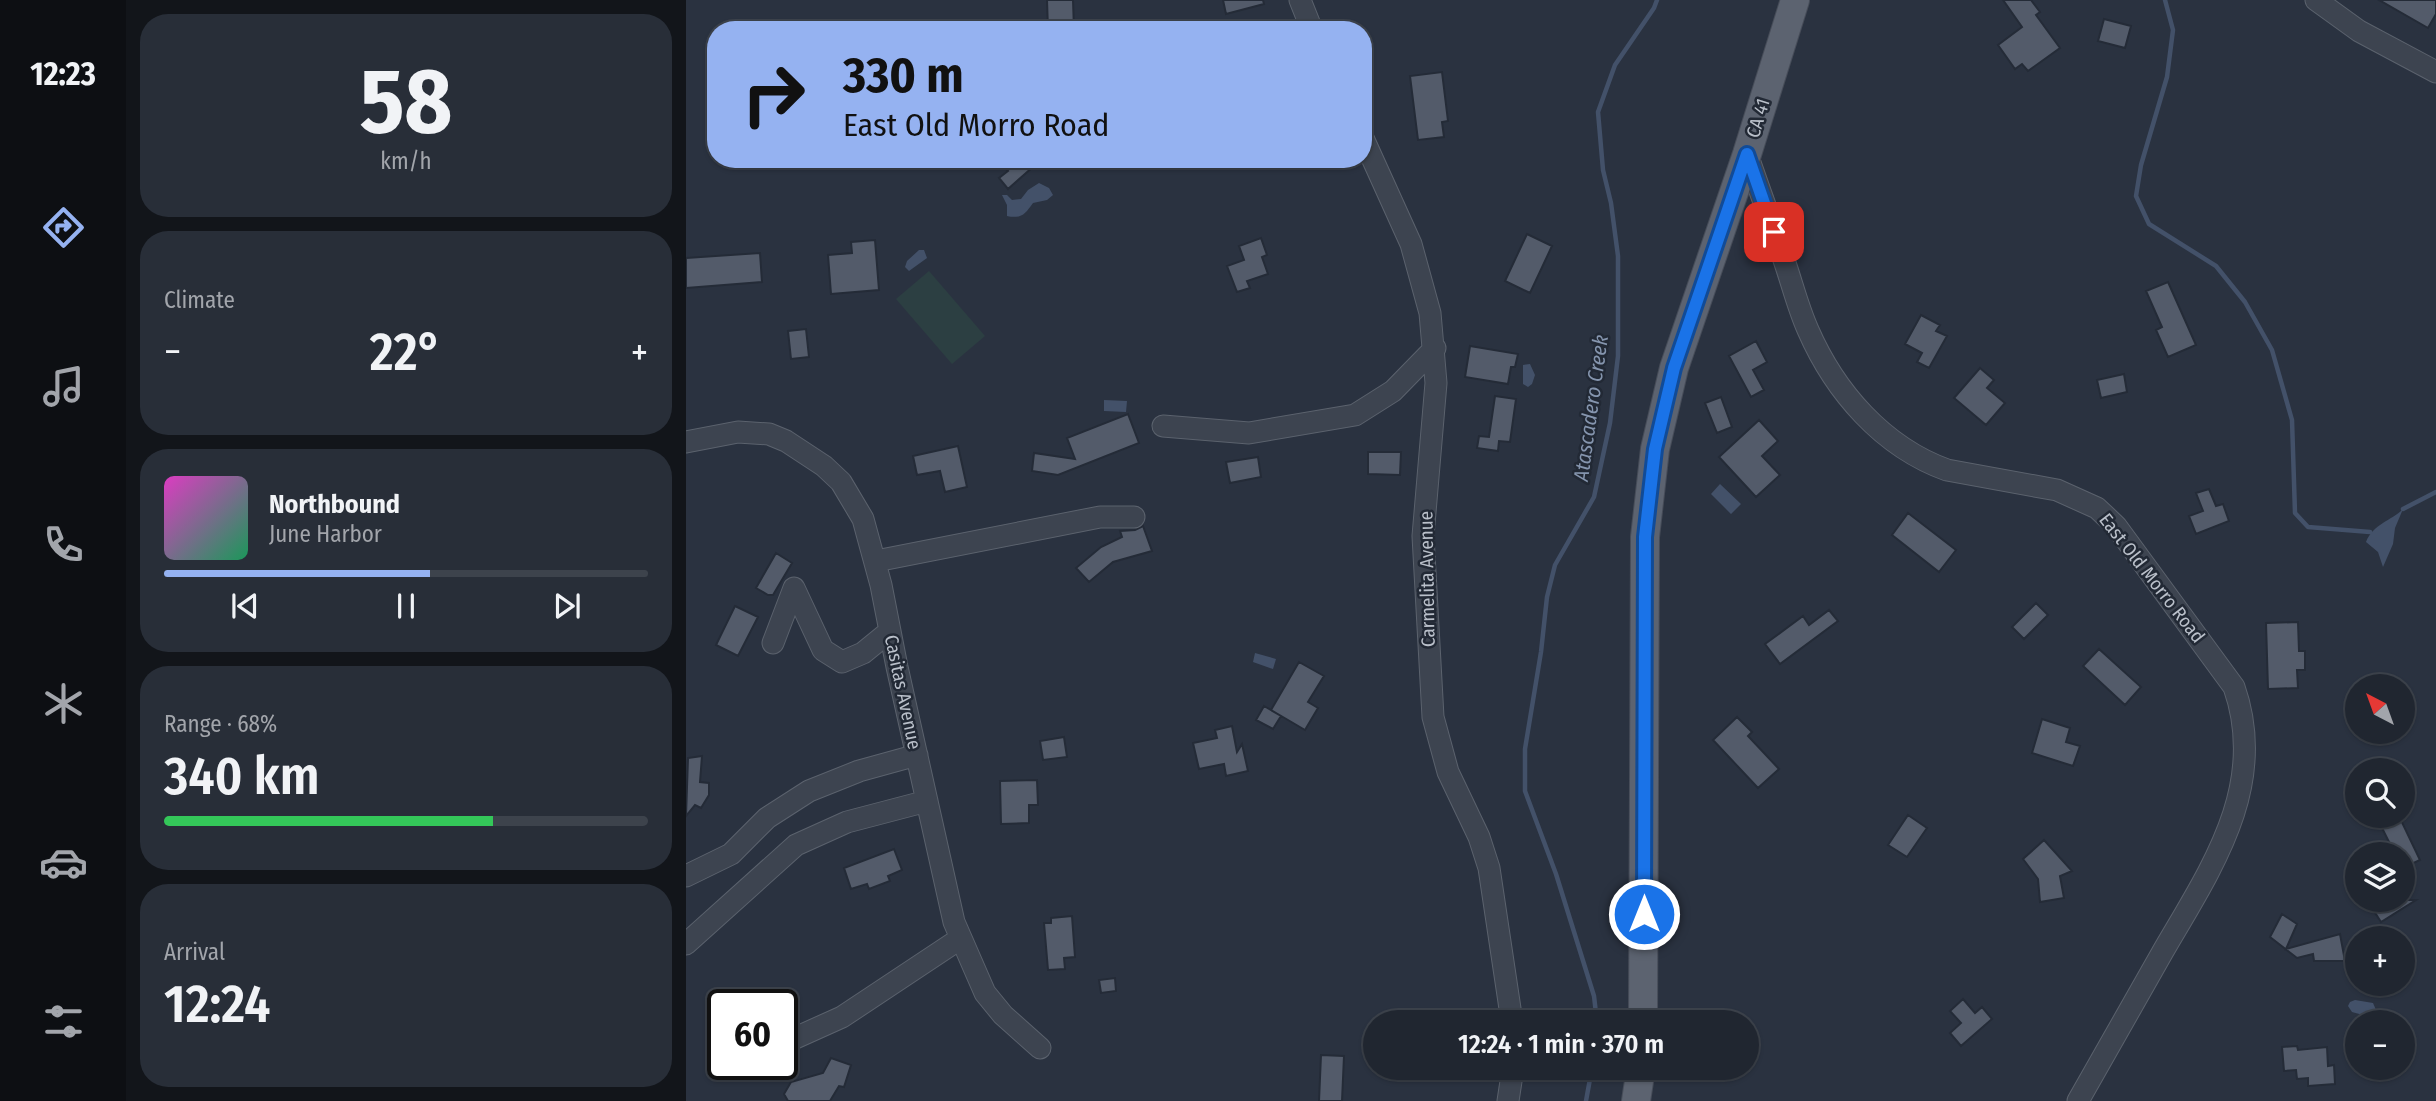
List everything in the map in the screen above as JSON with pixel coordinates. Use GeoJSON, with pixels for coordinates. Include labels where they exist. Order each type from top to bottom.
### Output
{"type":"FeatureCollection","features":[{"type":"Feature","properties":{"kind":"main road","name":"CA 41"},"geometry":{"type":"LineString","coordinates":[[1643,1010],[1645,537],[1655,449],[1674,368],[1747,154],[1795,0]]}},
{"type":"Feature","properties":{"kind":"main road"},"geometry":{"type":"LineString","coordinates":[[1636,1101],[1639,1080]]}},
{"type":"Feature","properties":{"kind":"street"},"geometry":{"type":"LineString","coordinates":[[1300,0],[1308,21]]}},
{"type":"Feature","properties":{"kind":"street"},"geometry":{"type":"LineString","coordinates":[[2316,0],[2359,31],[2436,72]]}},
{"type":"Feature","properties":{"kind":"street","name":"East Old Morro Road"},"geometry":{"type":"LineString","coordinates":[[1747,154],[1807,329],[1836,381],[1858,410],[1898,446],[1931,464],[1947,470],[2057,490],[2097,508],[2116,526],[2234,687],[2241,706],[2246,733],[2245,759],[2241,788],[2225,838],[2078,1101]]}},
{"type":"Feature","properties":{"kind":"street","name":"Carmelita Avenue"},"geometry":{"type":"LineString","coordinates":[[1372,158],[1411,244],[1430,313],[1436,383],[1423,536],[1433,717],[1448,772],[1479,837],[1489,868],[1510,1010]]}},
{"type":"Feature","properties":{"kind":"street"},"geometry":{"type":"LineString","coordinates":[[1163,426],[1248,433],[1354,415],[1393,391],[1434,348]]}},
{"type":"Feature","properties":{"kind":"street","name":"Casitas Avenue"},"geometry":{"type":"LineString","coordinates":[[686,442],[738,432],[769,435],[786,441],[824,466],[841,482],[863,519],[876,561],[954,922],[985,993],[995,1007],[1040,1048]]}},
{"type":"Feature","properties":{"kind":"street"},"geometry":{"type":"LineString","coordinates":[[876,561],[1100,517],[1134,517]]}},
{"type":"Feature","properties":{"kind":"street"},"geometry":{"type":"LineString","coordinates":[[773,643],[794,588],[823,650],[842,663],[863,653],[890,631]]}},
{"type":"Feature","properties":{"kind":"street"},"geometry":{"type":"LineString","coordinates":[[686,876],[731,854],[767,818],[809,791],[859,771],[917,755]]}},
{"type":"Feature","properties":{"kind":"street"},"geometry":{"type":"LineString","coordinates":[[686,944],[796,845],[847,822],[928,801]]}},
{"type":"Feature","properties":{"kind":"street"},"geometry":{"type":"LineString","coordinates":[[798,1037],[842,1017],[961,938]]}},
{"type":"Feature","properties":{"kind":"street"},"geometry":{"type":"LineString","coordinates":[[1508,1101],[1511,1080]]}},
{"type":"Feature","properties":{"kind":"shaded area"},"geometry":{"type":"Polygon","coordinates":[[[929,271],[985,336],[952,364],[896,299],[929,271]]]}},
{"type":"Feature","properties":{"kind":"water"},"geometry":{"type":"Polygon","coordinates":[[[1039,183],[1049,188],[1053,195],[1047,200],[1033,203],[1020,216],[1007,216],[1007,205],[1002,195],[1007,195],[1012,200],[1021,199],[1039,183]]]}},
{"type":"Feature","properties":{"kind":"water"},"geometry":{"type":"Polygon","coordinates":[[[919,250],[924,250],[927,258],[909,271],[905,267],[907,261],[919,250]]]}},
{"type":"Feature","properties":{"kind":"water"},"geometry":{"type":"Polygon","coordinates":[[[1530,364],[1535,375],[1528,387],[1523,384],[1523,365],[1530,364]]]}},
{"type":"Feature","properties":{"kind":"water"},"geometry":{"type":"Polygon","coordinates":[[[1104,400],[1127,401],[1126,412],[1104,411],[1104,400]]]}},
{"type":"Feature","properties":{"kind":"water"},"geometry":{"type":"Polygon","coordinates":[[[1720,484],[1741,504],[1731,514],[1711,494],[1720,484]]]}},
{"type":"Feature","properties":{"kind":"water"},"geometry":{"type":"Polygon","coordinates":[[[2403,509],[2383,567],[2378,552],[2366,542],[2378,527],[2403,509]]]}},
{"type":"Feature","properties":{"kind":"water"},"geometry":{"type":"Polygon","coordinates":[[[1255,653],[1276,659],[1273,669],[1253,662],[1255,653]]]}},
{"type":"Feature","properties":{"kind":"water"},"geometry":{"type":"Polygon","coordinates":[[[2355,1000],[2373,1003],[2376,1010],[2351,1010],[2348,1006],[2355,1000]]]}},
{"type":"Feature","properties":{"kind":"building"},"geometry":{"type":"Polygon","coordinates":[[[1047,0],[1073,0],[1074,21],[1048,21],[1047,0]]]}},
{"type":"Feature","properties":{"kind":"building"},"geometry":{"type":"Polygon","coordinates":[[[1223,0],[1263,0],[1264,4],[1226,14],[1223,0]]]}},
{"type":"Feature","properties":{"kind":"building"},"geometry":{"type":"Polygon","coordinates":[[[2003,0],[2031,0],[2040,12],[2036,15],[2060,48],[2028,71],[2022,64],[2015,69],[1998,45],[2022,27],[2003,0]]]}},
{"type":"Feature","properties":{"kind":"building"},"geometry":{"type":"Polygon","coordinates":[[[2379,0],[2436,0],[2436,14],[2428,28],[2379,0]]]}},
{"type":"Feature","properties":{"kind":"building"},"geometry":{"type":"Polygon","coordinates":[[[2104,19],[2131,26],[2125,48],[2098,41],[2104,19]]]}},
{"type":"Feature","properties":{"kind":"building"},"geometry":{"type":"Polygon","coordinates":[[[1442,72],[1448,121],[1442,122],[1444,137],[1418,140],[1410,76],[1442,72]]]}},
{"type":"Feature","properties":{"kind":"building"},"geometry":{"type":"Polygon","coordinates":[[[1005,168],[1032,168],[1008,189],[999,178],[1008,171],[1005,168]]]}},
{"type":"Feature","properties":{"kind":"building"},"geometry":{"type":"Polygon","coordinates":[[[1527,234],[1552,246],[1530,293],[1505,281],[1527,234]]]}},
{"type":"Feature","properties":{"kind":"building"},"geometry":{"type":"Polygon","coordinates":[[[1261,238],[1267,255],[1262,257],[1268,274],[1247,281],[1250,288],[1237,292],[1227,266],[1244,260],[1239,246],[1261,238]]]}},
{"type":"Feature","properties":{"kind":"building"},"geometry":{"type":"Polygon","coordinates":[[[875,240],[879,290],[831,294],[828,255],[852,253],[851,242],[875,240]]]}},
{"type":"Feature","properties":{"kind":"building"},"geometry":{"type":"Polygon","coordinates":[[[760,253],[762,282],[686,288],[686,258],[760,253]]]}},
{"type":"Feature","properties":{"kind":"building"},"geometry":{"type":"Polygon","coordinates":[[[2168,282],[2196,345],[2168,357],[2156,330],[2162,327],[2146,291],[2168,282]]]}},
{"type":"Feature","properties":{"kind":"building"},"geometry":{"type":"Polygon","coordinates":[[[1921,315],[1940,325],[1936,331],[1947,336],[1929,368],[1917,362],[1922,353],[1905,344],[1921,315]]]}},
{"type":"Feature","properties":{"kind":"building"},"geometry":{"type":"Polygon","coordinates":[[[806,329],[809,357],[791,359],[788,331],[806,329]]]}},
{"type":"Feature","properties":{"kind":"building"},"geometry":{"type":"Polygon","coordinates":[[[1756,341],[1767,362],[1753,370],[1764,390],[1751,397],[1729,356],[1756,341]]]}},
{"type":"Feature","properties":{"kind":"building"},"geometry":{"type":"Polygon","coordinates":[[[1470,346],[1518,354],[1515,367],[1511,367],[1508,384],[1465,377],[1470,346]]]}},
{"type":"Feature","properties":{"kind":"building"},"geometry":{"type":"Polygon","coordinates":[[[1980,368],[1994,380],[1987,388],[2005,403],[1986,425],[1954,398],[1980,368]]]}},
{"type":"Feature","properties":{"kind":"building"},"geometry":{"type":"Polygon","coordinates":[[[2124,374],[2127,392],[2101,398],[2097,380],[2124,374]]]}},
{"type":"Feature","properties":{"kind":"building"},"geometry":{"type":"Polygon","coordinates":[[[1495,396],[1516,399],[1510,442],[1499,441],[1498,451],[1477,448],[1479,436],[1489,437],[1495,396]]]}},
{"type":"Feature","properties":{"kind":"building"},"geometry":{"type":"Polygon","coordinates":[[[1721,397],[1732,427],[1717,433],[1705,403],[1721,397]]]}},
{"type":"Feature","properties":{"kind":"building"},"geometry":{"type":"Polygon","coordinates":[[[1128,414],[1139,443],[1058,475],[1032,471],[1034,453],[1075,459],[1067,438],[1128,414]]]}},
{"type":"Feature","properties":{"kind":"building"},"geometry":{"type":"Polygon","coordinates":[[[1759,420],[1778,441],[1762,456],[1780,475],[1756,497],[1719,457],[1759,420]]]}},
{"type":"Feature","properties":{"kind":"building"},"geometry":{"type":"Polygon","coordinates":[[[958,446],[967,487],[945,492],[940,471],[917,475],[913,456],[958,446]]]}},
{"type":"Feature","properties":{"kind":"building"},"geometry":{"type":"Polygon","coordinates":[[[1368,452],[1401,452],[1400,475],[1368,474],[1368,452]]]}},
{"type":"Feature","properties":{"kind":"building"},"geometry":{"type":"Polygon","coordinates":[[[1258,457],[1261,477],[1230,483],[1226,462],[1258,457]]]}},
{"type":"Feature","properties":{"kind":"building"},"geometry":{"type":"Polygon","coordinates":[[[2209,489],[2216,506],[2223,504],[2229,521],[2196,534],[2189,516],[2203,511],[2196,493],[2209,489]]]}},
{"type":"Feature","properties":{"kind":"building"},"geometry":{"type":"Polygon","coordinates":[[[1908,513],[1956,550],[1939,572],[1892,535],[1908,513]]]}},
{"type":"Feature","properties":{"kind":"building"},"geometry":{"type":"Polygon","coordinates":[[[1143,526],[1152,551],[1113,562],[1089,582],[1076,568],[1101,547],[1122,537],[1120,531],[1135,530],[1143,526]]]}},
{"type":"Feature","properties":{"kind":"building"},"geometry":{"type":"Polygon","coordinates":[[[776,553],[792,563],[773,595],[768,595],[756,588],[776,553]]]}},
{"type":"Feature","properties":{"kind":"building"},"geometry":{"type":"Polygon","coordinates":[[[2036,603],[2048,615],[2024,639],[2012,627],[2036,603]]]}},
{"type":"Feature","properties":{"kind":"building"},"geometry":{"type":"Polygon","coordinates":[[[735,606],[758,617],[738,656],[716,645],[735,606]]]}},
{"type":"Feature","properties":{"kind":"building"},"geometry":{"type":"Polygon","coordinates":[[[1829,610],[1838,621],[1780,664],[1765,644],[1803,616],[1809,625],[1829,610]]]}},
{"type":"Feature","properties":{"kind":"building"},"geometry":{"type":"Polygon","coordinates":[[[2298,622],[2299,651],[2305,651],[2305,670],[2297,670],[2298,688],[2268,689],[2266,623],[2298,622]]]}},
{"type":"Feature","properties":{"kind":"building"},"geometry":{"type":"Polygon","coordinates":[[[2099,649],[2141,687],[2125,705],[2083,666],[2099,649]]]}},
{"type":"Feature","properties":{"kind":"building"},"geometry":{"type":"Polygon","coordinates":[[[1299,662],[1324,676],[1308,702],[1318,708],[1305,730],[1271,710],[1299,662]]]}},
{"type":"Feature","properties":{"kind":"building"},"geometry":{"type":"Polygon","coordinates":[[[1264,706],[1281,716],[1273,729],[1256,720],[1264,706]]]}},
{"type":"Feature","properties":{"kind":"building"},"geometry":{"type":"Polygon","coordinates":[[[1737,717],[1752,732],[1748,736],[1779,769],[1758,788],[1713,740],[1737,717]]]}},
{"type":"Feature","properties":{"kind":"building"},"geometry":{"type":"Polygon","coordinates":[[[2042,719],[2070,728],[2066,742],[2080,746],[2073,766],[2032,753],[2042,719]]]}},
{"type":"Feature","properties":{"kind":"building"},"geometry":{"type":"Polygon","coordinates":[[[1232,726],[1237,752],[1242,744],[1248,771],[1226,776],[1224,764],[1199,769],[1193,743],[1217,738],[1215,730],[1232,726]]]}},
{"type":"Feature","properties":{"kind":"building"},"geometry":{"type":"Polygon","coordinates":[[[1064,737],[1067,757],[1043,760],[1040,741],[1064,737]]]}},
{"type":"Feature","properties":{"kind":"building"},"geometry":{"type":"Polygon","coordinates":[[[702,756],[700,782],[709,783],[709,795],[701,808],[695,805],[686,816],[688,758],[702,756]]]}},
{"type":"Feature","properties":{"kind":"building"},"geometry":{"type":"Polygon","coordinates":[[[1037,780],[1038,805],[1029,805],[1029,823],[1001,824],[1000,781],[1037,780]]]}},
{"type":"Feature","properties":{"kind":"building"},"geometry":{"type":"Polygon","coordinates":[[[1908,815],[1927,828],[1907,857],[1888,845],[1908,815]]]}},
{"type":"Feature","properties":{"kind":"building"},"geometry":{"type":"Polygon","coordinates":[[[2382,828],[2405,828],[2411,842],[2389,842],[2382,828]]]}},
{"type":"Feature","properties":{"kind":"building"},"geometry":{"type":"Polygon","coordinates":[[[2044,840],[2072,871],[2060,876],[2064,898],[2040,902],[2038,879],[2023,859],[2044,840]]]}},
{"type":"Feature","properties":{"kind":"building"},"geometry":{"type":"Polygon","coordinates":[[[894,849],[902,870],[888,876],[890,881],[869,889],[867,884],[851,889],[844,868],[894,849]]]}},
{"type":"Feature","properties":{"kind":"building"},"geometry":{"type":"Polygon","coordinates":[[[2415,850],[2420,860],[2415,862],[2415,850]]]}},
{"type":"Feature","properties":{"kind":"building"},"geometry":{"type":"Polygon","coordinates":[[[2375,912],[2397,912],[2381,922],[2375,912]]]}},
{"type":"Feature","properties":{"kind":"building"},"geometry":{"type":"Polygon","coordinates":[[[2282,914],[2297,924],[2286,949],[2340,934],[2345,961],[2314,961],[2313,954],[2297,958],[2270,937],[2282,914]]]}},
{"type":"Feature","properties":{"kind":"building"},"geometry":{"type":"Polygon","coordinates":[[[1072,916],[1075,957],[1064,958],[1065,969],[1048,970],[1044,923],[1051,923],[1051,918],[1072,916]]]}},
{"type":"Feature","properties":{"kind":"building"},"geometry":{"type":"Polygon","coordinates":[[[1115,978],[1116,991],[1101,993],[1099,980],[1115,978]]]}},
{"type":"Feature","properties":{"kind":"building"},"geometry":{"type":"Polygon","coordinates":[[[1963,999],[1975,1013],[1982,1007],[1992,1019],[1961,1046],[1950,1033],[1961,1023],[1950,1011],[1963,999]]]}},
{"type":"Feature","properties":{"kind":"building"},"geometry":{"type":"Polygon","coordinates":[[[2297,1046],[2298,1050],[2327,1047],[2328,1066],[2334,1065],[2335,1084],[2308,1086],[2308,1078],[2297,1079],[2296,1070],[2284,1071],[2282,1047],[2297,1046]]]}},
{"type":"Feature","properties":{"kind":"building"},"geometry":{"type":"Polygon","coordinates":[[[1321,1055],[1344,1056],[1342,1101],[1319,1101],[1321,1055]]]}},
{"type":"Feature","properties":{"kind":"building"},"geometry":{"type":"Polygon","coordinates":[[[831,1058],[851,1065],[844,1087],[839,1086],[830,1101],[788,1101],[784,1094],[791,1082],[823,1073],[831,1058]]]}},
{"type":"Feature","properties":{"kind":"waterway","name":"Atascadero Creek"},"geometry":{"type":"LineString","coordinates":[[1596,1010],[1594,996],[1556,874],[1525,791],[1525,749],[1547,597],[1555,565],[1594,497],[1610,423],[1618,356],[1618,256],[1611,203],[1603,170],[1598,112],[1615,65],[1657,0]]}},
{"type":"Feature","properties":{"kind":"waterway"},"geometry":{"type":"LineString","coordinates":[[2165,0],[2173,30],[2167,77],[2141,165],[2136,196],[2149,224],[2216,266],[2245,302],[2272,350],[2292,420],[2295,513],[2308,527],[2370,532]]}},
{"type":"Feature","properties":{"kind":"waterway"},"geometry":{"type":"LineString","coordinates":[[2403,509],[2436,492]]}},
{"type":"Feature","properties":{"kind":"waterway","name":"Atascadero Creek"},"geometry":{"type":"LineString","coordinates":[[1586,1101],[1590,1080]]}},
{"type":"Feature","properties":{"kind":"route"},"geometry":{"type":"LineString","coordinates":[[1644,914],[1645,537],[1655,449],[1674,368],[1747,154],[1774,232]]}}]}
